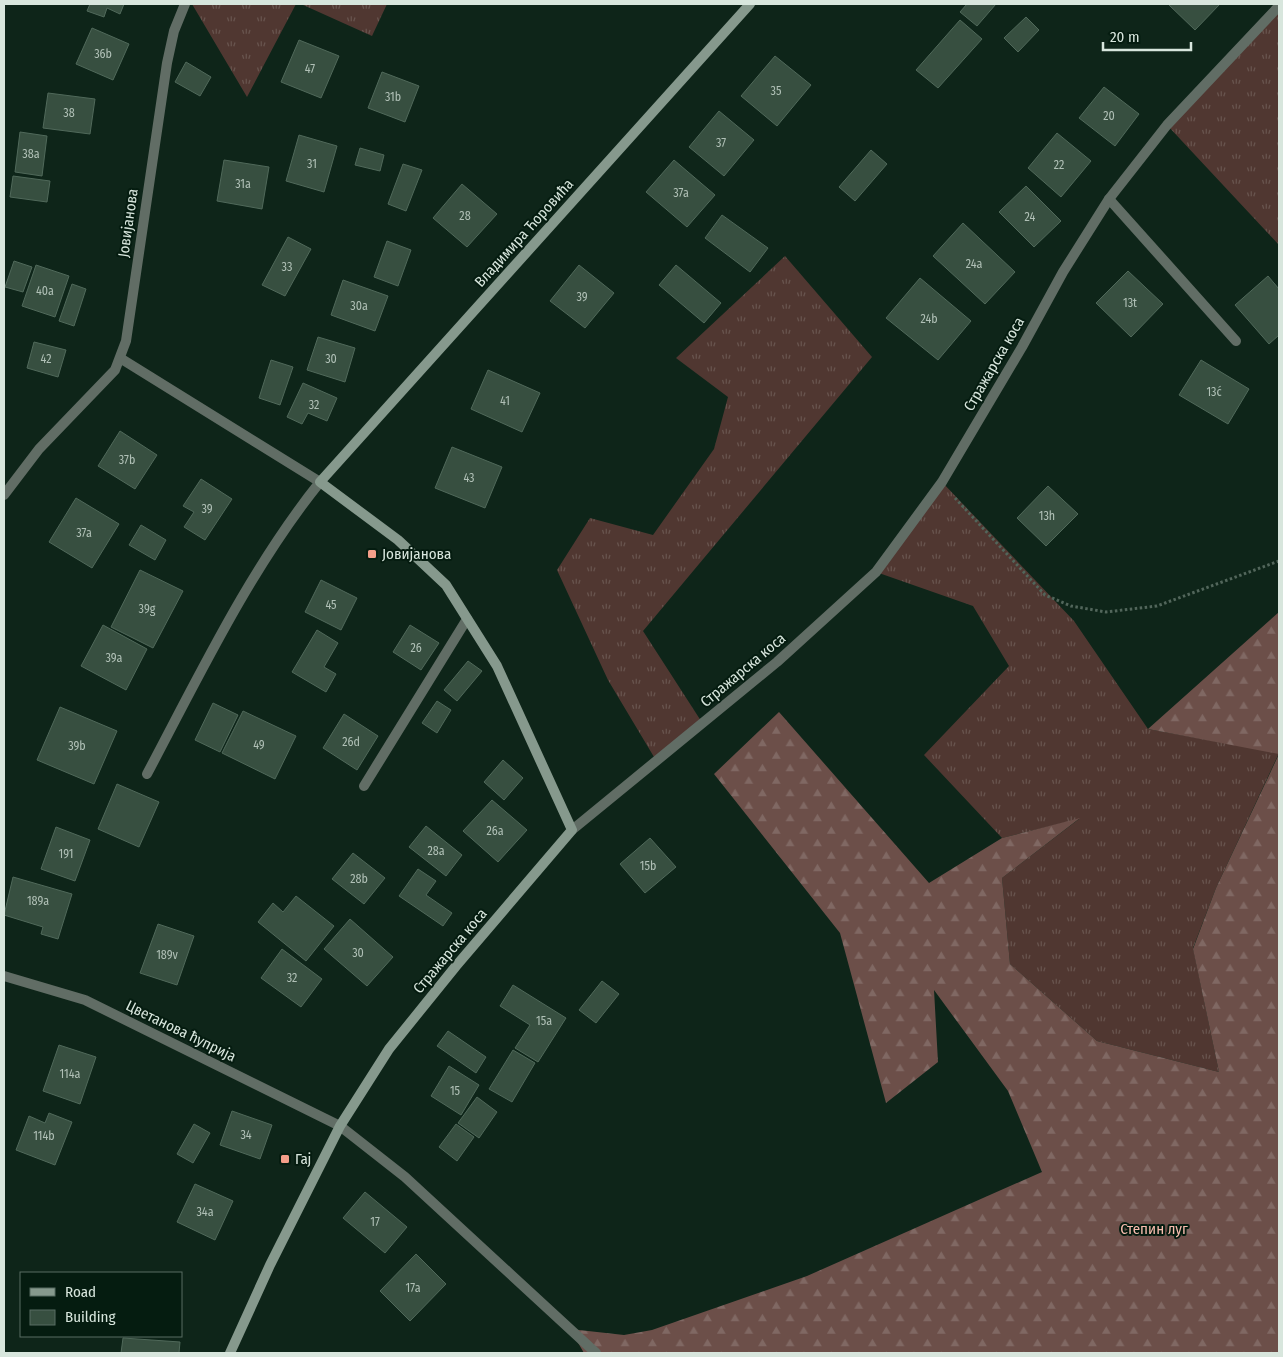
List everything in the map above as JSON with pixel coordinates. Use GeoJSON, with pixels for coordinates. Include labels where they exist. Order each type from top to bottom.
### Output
{"type":"FeatureCollection","features":[{"type":"Feature","properties":{"kind":"street","name":"Јовијанова"},"geometry":{"type":"LineString","coordinates":[[4,495],[64,420],[115,370],[120,358],[127,332],[167,63],[174,31],[184,4]]}},
{"type":"Feature","properties":{"kind":"street","name":"Владимира Ћоровића"},"geometry":{"type":"LineString","coordinates":[[320,482],[750,4]]}},
{"type":"Feature","properties":{"kind":"street","name":"Стражарска коса"},"geometry":{"type":"LineString","coordinates":[[230,1353],[274,1256],[340,1126],[389,1049],[456,966],[572,830],[777,662],[876,572],[942,482],[1022,347],[1063,272],[1109,199],[1167,125],[1279,6]]}},
{"type":"Feature","properties":{"kind":"street"},"geometry":{"type":"LineString","coordinates":[[1109,199],[1236,341]]}},
{"type":"Feature","properties":{"kind":"street"},"geometry":{"type":"LineString","coordinates":[[120,358],[320,482],[357,507],[426,564],[446,585],[497,666],[572,830]]}},
{"type":"Feature","properties":{"kind":"street"},"geometry":{"type":"LineString","coordinates":[[147,774],[205,664],[242,600],[298,510],[320,482]]}},
{"type":"Feature","properties":{"kind":"street"},"geometry":{"type":"LineString","coordinates":[[364,786],[467,619]]}},
{"type":"Feature","properties":{"kind":"street","name":"Цветанова ћуприја"},"geometry":{"type":"LineString","coordinates":[[4,976],[85,1000],[340,1126],[434,1204],[596,1353]]}},
{"type":"Feature","properties":{"kind":"path"},"geometry":{"type":"LineString","coordinates":[[942,482],[1045,595],[1071,606],[1106,612],[1157,606],[1279,560]]}},
{"type":"Feature","properties":{"kind":"green space"},"geometry":{"type":"Polygon","coordinates":[[[192,4],[296,4],[247,97],[192,4]]]}},
{"type":"Feature","properties":{"kind":"green space"},"geometry":{"type":"Polygon","coordinates":[[[301,4],[387,4],[372,36],[301,4]]]}},
{"type":"Feature","properties":{"kind":"green space"},"geometry":{"type":"Polygon","coordinates":[[[1279,6],[1279,245],[1167,125],[1279,6]]]}},
{"type":"Feature","properties":{"kind":"green space"},"geometry":{"type":"Polygon","coordinates":[[[785,256],[872,357],[643,631],[703,724],[657,762],[608,680],[557,570],[590,518],[653,535],[714,449],[728,397],[676,358],[785,256]]]}},
{"type":"Feature","properties":{"kind":"green space"},"geometry":{"type":"Polygon","coordinates":[[[942,482],[1074,621],[1148,729],[1279,753],[1216,888],[1193,948],[1219,1072],[1097,1041],[1010,964],[1002,878],[1079,819],[1002,838],[924,755],[1009,666],[973,606],[876,572],[942,482]]]}},
{"type":"Feature","properties":{"kind":"green space"},"geometry":{"type":"Polygon","coordinates":[[[1279,612],[1279,754],[1148,729],[1279,612]]]}},
{"type":"Feature","properties":{"kind":"green space","name":"Степин луг"},"geometry":{"type":"Polygon","coordinates":[[[779,712],[929,883],[1002,838],[1080,818],[1002,878],[1010,964],[1097,1041],[1219,1072],[1193,949],[1216,888],[1279,754],[1279,1353],[584,1353],[570,1329],[624,1335],[652,1330],[807,1276],[1042,1172],[1008,1091],[934,990],[938,1062],[886,1103],[840,933],[714,774],[779,712]]]}},
{"type":"Feature","properties":{"kind":"building"},"geometry":{"type":"Polygon","coordinates":[[[90,4],[124,4],[120,14],[107,8],[104,17],[87,11],[90,4]]]}},
{"type":"Feature","properties":{"kind":"building"},"geometry":{"type":"Polygon","coordinates":[[[967,4],[996,4],[977,26],[960,12],[967,4]]]}},
{"type":"Feature","properties":{"kind":"building"},"geometry":{"type":"Polygon","coordinates":[[[1168,4],[1220,4],[1195,30],[1168,4]]]}},
{"type":"Feature","properties":{"kind":"building"},"geometry":{"type":"Polygon","coordinates":[[[1026,17],[1039,30],[1018,52],[1004,38],[1026,17]]]}},
{"type":"Feature","properties":{"kind":"building"},"geometry":{"type":"Polygon","coordinates":[[[960,20],[982,39],[938,88],[916,70],[960,20]]]}},
{"type":"Feature","properties":{"kind":"building"},"geometry":{"type":"Polygon","coordinates":[[[92,28],[129,44],[113,80],[76,64],[92,28]]]}},
{"type":"Feature","properties":{"kind":"building"},"geometry":{"type":"Polygon","coordinates":[[[299,40],[339,56],[321,98],[281,82],[299,40]]]}},
{"type":"Feature","properties":{"kind":"building"},"geometry":{"type":"Polygon","coordinates":[[[775,56],[811,85],[777,126],[741,96],[775,56]]]}},
{"type":"Feature","properties":{"kind":"building"},"geometry":{"type":"Polygon","coordinates":[[[186,62],[211,77],[200,96],[175,82],[186,62]]]}},
{"type":"Feature","properties":{"kind":"building"},"geometry":{"type":"Polygon","coordinates":[[[382,72],[419,86],[405,122],[368,108],[382,72]]]}},
{"type":"Feature","properties":{"kind":"building"},"geometry":{"type":"Polygon","coordinates":[[[1104,87],[1139,114],[1115,146],[1079,118],[1104,87]]]}},
{"type":"Feature","properties":{"kind":"building"},"geometry":{"type":"Polygon","coordinates":[[[48,93],[95,99],[90,134],[43,128],[48,93]]]}},
{"type":"Feature","properties":{"kind":"building"},"geometry":{"type":"Polygon","coordinates":[[[719,111],[754,140],[724,176],[689,147],[719,111]]]}},
{"type":"Feature","properties":{"kind":"building"},"geometry":{"type":"Polygon","coordinates":[[[20,132],[47,136],[42,176],[15,172],[20,132]]]}},
{"type":"Feature","properties":{"kind":"building"},"geometry":{"type":"Polygon","coordinates":[[[1057,133],[1091,161],[1061,197],[1028,168],[1057,133]]]}},
{"type":"Feature","properties":{"kind":"building"},"geometry":{"type":"Polygon","coordinates":[[[299,135],[337,146],[324,192],[286,181],[299,135]]]}},
{"type":"Feature","properties":{"kind":"building"},"geometry":{"type":"Polygon","coordinates":[[[360,148],[384,155],[380,171],[355,165],[360,148]]]}},
{"type":"Feature","properties":{"kind":"building"},"geometry":{"type":"Polygon","coordinates":[[[871,150],[887,164],[855,201],[839,187],[871,150]]]}},
{"type":"Feature","properties":{"kind":"building"},"geometry":{"type":"Polygon","coordinates":[[[224,160],[269,167],[262,209],[217,201],[224,160]]]}},
{"type":"Feature","properties":{"kind":"building"},"geometry":{"type":"Polygon","coordinates":[[[674,160],[715,195],[687,227],[646,192],[674,160]]]}},
{"type":"Feature","properties":{"kind":"building"},"geometry":{"type":"Polygon","coordinates":[[[403,164],[422,170],[406,211],[388,204],[403,164]]]}},
{"type":"Feature","properties":{"kind":"building"},"geometry":{"type":"Polygon","coordinates":[[[13,176],[50,181],[47,202],[10,197],[13,176]]]}},
{"type":"Feature","properties":{"kind":"building"},"geometry":{"type":"Polygon","coordinates":[[[462,184],[497,214],[467,247],[433,218],[462,184]]]}},
{"type":"Feature","properties":{"kind":"building"},"geometry":{"type":"Polygon","coordinates":[[[1026,186],[1061,221],[1034,247],[999,212],[1026,186]]]}},
{"type":"Feature","properties":{"kind":"building"},"geometry":{"type":"Polygon","coordinates":[[[722,215],[768,248],[750,272],[705,238],[722,215]]]}},
{"type":"Feature","properties":{"kind":"building"},"geometry":{"type":"Polygon","coordinates":[[[963,223],[1015,272],[985,304],[933,256],[963,223]]]}},
{"type":"Feature","properties":{"kind":"building"},"geometry":{"type":"Polygon","coordinates":[[[288,237],[311,249],[285,296],[262,285],[288,237]]]}},
{"type":"Feature","properties":{"kind":"building"},"geometry":{"type":"Polygon","coordinates":[[[387,241],[411,250],[398,286],[374,277],[387,241]]]}},
{"type":"Feature","properties":{"kind":"building"},"geometry":{"type":"Polygon","coordinates":[[[14,261],[32,267],[23,292],[5,287],[14,261]]]}},
{"type":"Feature","properties":{"kind":"building"},"geometry":{"type":"Polygon","coordinates":[[[36,265],[69,276],[55,317],[22,306],[36,265]]]}},
{"type":"Feature","properties":{"kind":"building"},"geometry":{"type":"Polygon","coordinates":[[[579,265],[614,293],[585,328],[550,301],[579,265]]]}},
{"type":"Feature","properties":{"kind":"building"},"geometry":{"type":"Polygon","coordinates":[[[676,265],[721,303],[704,323],[659,285],[676,265]]]}},
{"type":"Feature","properties":{"kind":"building"},"geometry":{"type":"Polygon","coordinates":[[[1128,271],[1163,304],[1131,337],[1096,303],[1128,271]]]}},
{"type":"Feature","properties":{"kind":"building"},"geometry":{"type":"Polygon","coordinates":[[[1268,276],[1279,289],[1279,335],[1269,344],[1235,305],[1268,276]]]}},
{"type":"Feature","properties":{"kind":"building"},"geometry":{"type":"Polygon","coordinates":[[[920,278],[971,321],[938,360],[886,318],[920,278]]]}},
{"type":"Feature","properties":{"kind":"building"},"geometry":{"type":"Polygon","coordinates":[[[343,280],[388,296],[375,331],[331,315],[343,280]]]}},
{"type":"Feature","properties":{"kind":"building"},"geometry":{"type":"Polygon","coordinates":[[[72,284],[86,289],[74,326],[59,321],[72,284]]]}},
{"type":"Feature","properties":{"kind":"building"},"geometry":{"type":"Polygon","coordinates":[[[318,337],[355,348],[345,382],[307,370],[318,337]]]}},
{"type":"Feature","properties":{"kind":"building"},"geometry":{"type":"Polygon","coordinates":[[[34,342],[66,350],[58,377],[27,368],[34,342]]]}},
{"type":"Feature","properties":{"kind":"building"},"geometry":{"type":"Polygon","coordinates":[[[271,360],[293,367],[280,405],[259,398],[271,360]]]}},
{"type":"Feature","properties":{"kind":"building"},"geometry":{"type":"Polygon","coordinates":[[[1201,360],[1249,389],[1228,424],[1179,395],[1201,360]]]}},
{"type":"Feature","properties":{"kind":"building"},"geometry":{"type":"Polygon","coordinates":[[[488,370],[540,393],[522,432],[471,409],[488,370]]]}},
{"type":"Feature","properties":{"kind":"building"},"geometry":{"type":"Polygon","coordinates":[[[303,383],[337,398],[327,421],[308,413],[302,424],[287,417],[303,383]]]}},
{"type":"Feature","properties":{"kind":"building"},"geometry":{"type":"Polygon","coordinates":[[[120,431],[157,455],[135,489],[98,466],[120,431]]]}},
{"type":"Feature","properties":{"kind":"building"},"geometry":{"type":"Polygon","coordinates":[[[452,447],[502,467],[485,508],[435,488],[452,447]]]}},
{"type":"Feature","properties":{"kind":"building"},"geometry":{"type":"Polygon","coordinates":[[[201,479],[232,499],[205,540],[184,527],[194,512],[183,506],[201,479]]]}},
{"type":"Feature","properties":{"kind":"building"},"geometry":{"type":"Polygon","coordinates":[[[1048,486],[1078,514],[1046,546],[1017,518],[1048,486]]]}},
{"type":"Feature","properties":{"kind":"building"},"geometry":{"type":"Polygon","coordinates":[[[76,498],[119,524],[92,568],[49,542],[76,498]]]}},
{"type":"Feature","properties":{"kind":"building"},"geometry":{"type":"Polygon","coordinates":[[[141,525],[166,540],[155,560],[129,545],[141,525]]]}},
{"type":"Feature","properties":{"kind":"building"},"geometry":{"type":"Polygon","coordinates":[[[140,570],[183,591],[153,648],[111,627],[140,570]]]}},
{"type":"Feature","properties":{"kind":"building"},"geometry":{"type":"Polygon","coordinates":[[[321,580],[357,598],[341,630],[305,612],[321,580]]]}},
{"type":"Feature","properties":{"kind":"building"},"geometry":{"type":"Polygon","coordinates":[[[103,625],[147,649],[126,690],[81,666],[103,625]]]}},
{"type":"Feature","properties":{"kind":"building"},"geometry":{"type":"Polygon","coordinates":[[[410,625],[439,643],[421,670],[393,652],[410,625]]]}},
{"type":"Feature","properties":{"kind":"building"},"geometry":{"type":"Polygon","coordinates":[[[317,630],[338,643],[324,667],[336,674],[326,692],[292,672],[317,630]]]}},
{"type":"Feature","properties":{"kind":"building"},"geometry":{"type":"Polygon","coordinates":[[[468,661],[482,671],[457,701],[444,690],[468,661]]]}},
{"type":"Feature","properties":{"kind":"building"},"geometry":{"type":"Polygon","coordinates":[[[437,701],[451,710],[437,733],[422,723],[437,701]]]}},
{"type":"Feature","properties":{"kind":"building"},"geometry":{"type":"Polygon","coordinates":[[[213,703],[238,715],[220,752],[195,740],[213,703]]]}},
{"type":"Feature","properties":{"kind":"building"},"geometry":{"type":"Polygon","coordinates":[[[60,707],[117,731],[94,784],[37,760],[60,707]]]}},
{"type":"Feature","properties":{"kind":"building"},"geometry":{"type":"Polygon","coordinates":[[[243,711],[296,736],[275,779],[222,753],[243,711]]]}},
{"type":"Feature","properties":{"kind":"building"},"geometry":{"type":"Polygon","coordinates":[[[344,714],[378,736],[357,770],[323,748],[344,714]]]}},
{"type":"Feature","properties":{"kind":"building"},"geometry":{"type":"Polygon","coordinates":[[[503,760],[523,778],[504,800],[484,782],[503,760]]]}},
{"type":"Feature","properties":{"kind":"building"},"geometry":{"type":"Polygon","coordinates":[[[117,784],[159,802],[139,847],[98,829],[117,784]]]}},
{"type":"Feature","properties":{"kind":"building"},"geometry":{"type":"Polygon","coordinates":[[[492,800],[527,830],[498,862],[463,831],[492,800]]]}},
{"type":"Feature","properties":{"kind":"building"},"geometry":{"type":"Polygon","coordinates":[[[426,826],[462,855],[446,876],[409,847],[426,826]]]}},
{"type":"Feature","properties":{"kind":"building"},"geometry":{"type":"Polygon","coordinates":[[[56,827],[90,840],[75,881],[41,869],[56,827]]]}},
{"type":"Feature","properties":{"kind":"building"},"geometry":{"type":"Polygon","coordinates":[[[650,838],[676,867],[645,893],[620,864],[650,838]]]}},
{"type":"Feature","properties":{"kind":"building"},"geometry":{"type":"Polygon","coordinates":[[[353,853],[385,878],[364,904],[332,879],[353,853]]]}},
{"type":"Feature","properties":{"kind":"building"},"geometry":{"type":"Polygon","coordinates":[[[418,869],[436,881],[426,895],[452,913],[443,926],[399,896],[418,869]]]}},
{"type":"Feature","properties":{"kind":"building"},"geometry":{"type":"Polygon","coordinates":[[[13,877],[72,894],[58,939],[41,934],[43,927],[4,915],[13,877]]]}},
{"type":"Feature","properties":{"kind":"building"},"geometry":{"type":"Polygon","coordinates":[[[296,896],[334,926],[306,961],[258,922],[273,903],[283,912],[296,896]]]}},
{"type":"Feature","properties":{"kind":"building"},"geometry":{"type":"Polygon","coordinates":[[[350,919],[393,957],[367,986],[324,949],[350,919]]]}},
{"type":"Feature","properties":{"kind":"building"},"geometry":{"type":"Polygon","coordinates":[[[158,924],[194,936],[177,985],[140,973],[158,924]]]}},
{"type":"Feature","properties":{"kind":"building"},"geometry":{"type":"Polygon","coordinates":[[[282,949],[322,979],[301,1007],[261,978],[282,949]]]}},
{"type":"Feature","properties":{"kind":"building"},"geometry":{"type":"Polygon","coordinates":[[[602,981],[619,994],[596,1023],[579,1010],[602,981]]]}},
{"type":"Feature","properties":{"kind":"building"},"geometry":{"type":"Polygon","coordinates":[[[513,985],[566,1018],[538,1062],[515,1048],[530,1025],[500,1006],[513,985]]]}},
{"type":"Feature","properties":{"kind":"building"},"geometry":{"type":"Polygon","coordinates":[[[448,1031],[486,1057],[476,1073],[437,1046],[448,1031]]]}},
{"type":"Feature","properties":{"kind":"building"},"geometry":{"type":"Polygon","coordinates":[[[59,1045],[96,1057],[80,1104],[43,1091],[59,1045]]]}},
{"type":"Feature","properties":{"kind":"building"},"geometry":{"type":"Polygon","coordinates":[[[513,1050],[535,1063],[512,1102],[489,1089],[513,1050]]]}},
{"type":"Feature","properties":{"kind":"building"},"geometry":{"type":"Polygon","coordinates":[[[449,1066],[479,1085],[461,1115],[431,1096],[449,1066]]]}},
{"type":"Feature","properties":{"kind":"building"},"geometry":{"type":"Polygon","coordinates":[[[477,1097],[497,1112],[479,1138],[458,1123],[477,1097]]]}},
{"type":"Feature","properties":{"kind":"building"},"geometry":{"type":"Polygon","coordinates":[[[232,1111],[272,1125],[260,1159],[220,1145],[232,1111]]]}},
{"type":"Feature","properties":{"kind":"building"},"geometry":{"type":"Polygon","coordinates":[[[49,1113],[72,1122],[55,1165],[16,1150],[29,1116],[45,1123],[49,1113]]]}},
{"type":"Feature","properties":{"kind":"building"},"geometry":{"type":"Polygon","coordinates":[[[194,1124],[210,1133],[193,1163],[177,1154],[194,1124]]]}},
{"type":"Feature","properties":{"kind":"building"},"geometry":{"type":"Polygon","coordinates":[[[456,1124],[474,1137],[457,1161],[439,1147],[456,1124]]]}},
{"type":"Feature","properties":{"kind":"building"},"geometry":{"type":"Polygon","coordinates":[[[195,1184],[233,1201],[215,1240],[177,1222],[195,1184]]]}},
{"type":"Feature","properties":{"kind":"building"},"geometry":{"type":"Polygon","coordinates":[[[365,1192],[407,1227],[385,1253],[343,1218],[365,1192]]]}},
{"type":"Feature","properties":{"kind":"building"},"geometry":{"type":"Polygon","coordinates":[[[416,1254],[446,1284],[410,1321],[380,1291],[416,1254]]]}},
{"type":"Feature","properties":{"kind":"building"},"geometry":{"type":"Polygon","coordinates":[[[123,1338],[180,1342],[179,1353],[121,1353],[123,1338]]]}},
{"type":"Feature","properties":{"kind":"place","name":"Јовијанова"},"geometry":{"type":"Point","coordinates":[372,554]}},
{"type":"Feature","properties":{"kind":"place","name":"Гај"},"geometry":{"type":"Point","coordinates":[285,1159]}}]}
